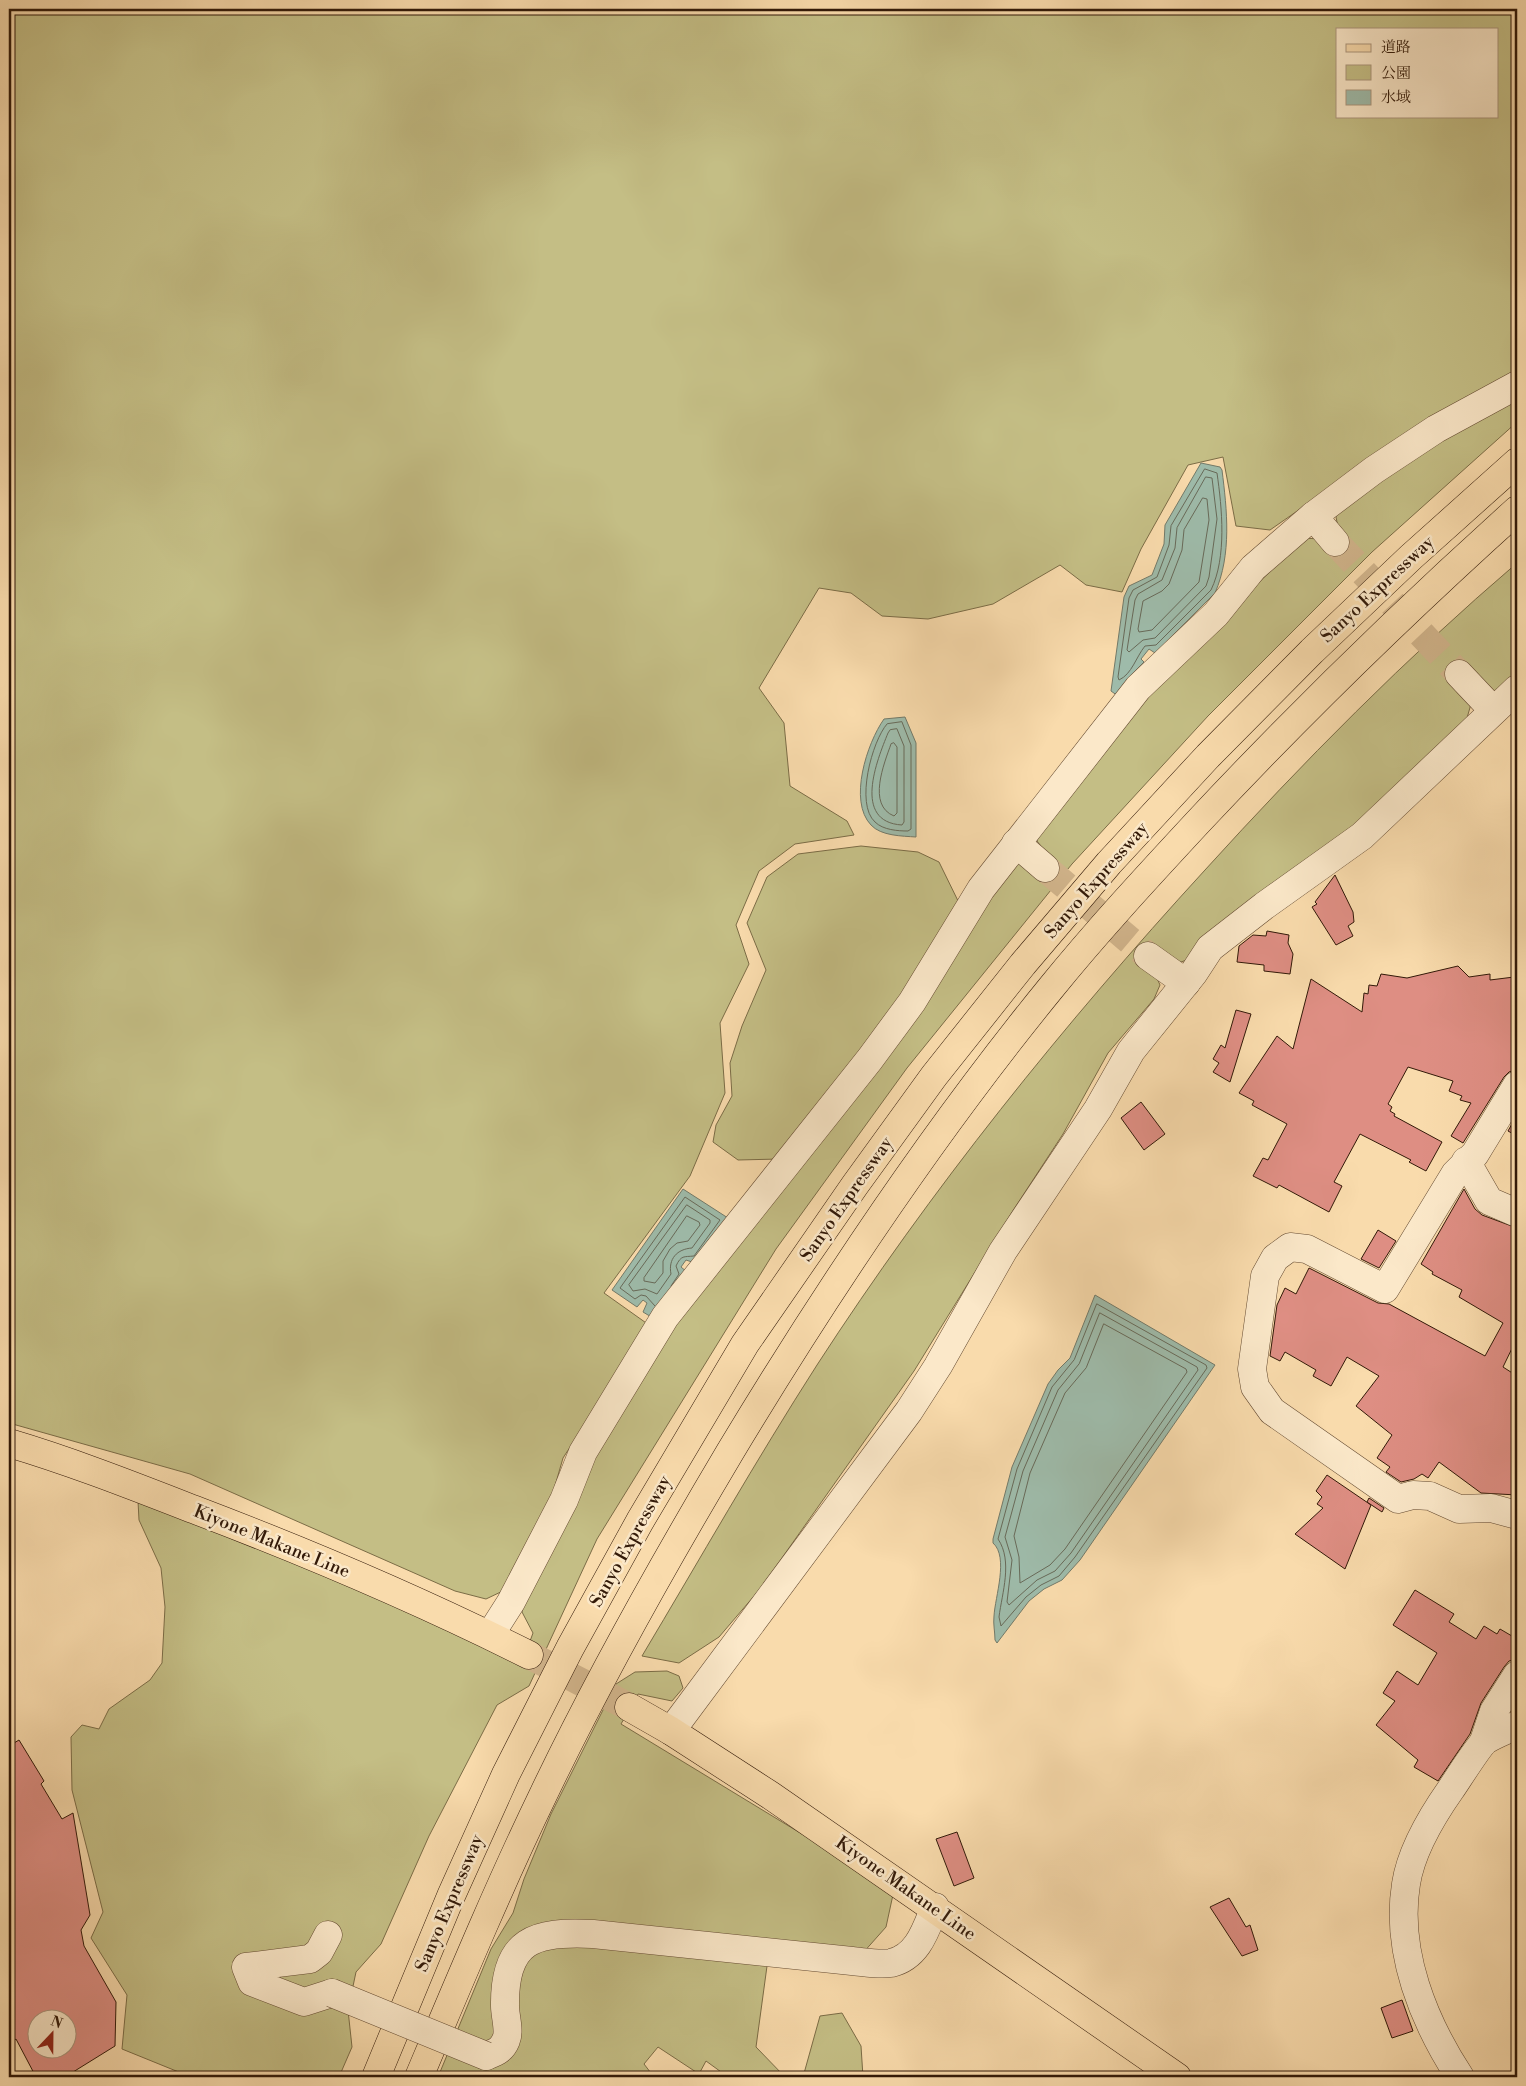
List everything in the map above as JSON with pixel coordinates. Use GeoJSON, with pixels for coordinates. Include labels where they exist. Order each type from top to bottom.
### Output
{"type":"FeatureCollection","features":[{"type":"Feature","properties":{"kind":"main road","name":"Sanyo Expressway"},"geometry":{"type":"LineString","coordinates":[[376,2077],[451,1896],[502,1782],[570,1648],[640,1521],[744,1344],[855,1185],[940,1069],[1023,964],[1116,855],[1208,756],[1312,651],[1411,557],[1517,462]]}},
{"type":"Feature","properties":{"kind":"main road","name":"Sanyo Expressway"},"geometry":{"type":"LineString","coordinates":[[419,2077],[486,1917],[545,1790],[607,1668],[674,1547],[775,1379],[890,1202],[965,1097],[1039,1002],[1136,888],[1339,676],[1435,584],[1517,510]]}},
{"type":"Feature","properties":{"kind":"main road","name":"Kiyone Makane Line"},"geometry":{"type":"LineString","coordinates":[[9,1443],[114,1478],[272,1539],[384,1586],[529,1655]]}},
{"type":"Feature","properties":{"kind":"main road","name":"Kiyone Makane Line"},"geometry":{"type":"LineString","coordinates":[[629,1707],[671,1731],[935,1907],[1177,2077]]}},
{"type":"Feature","properties":{"kind":"street"},"geometry":{"type":"LineString","coordinates":[[490,1635],[511,1602],[564,1500],[583,1452],[665,1317],[907,1010],[981,889],[1138,688],[1216,614],[1253,568],[1313,516],[1374,470],[1436,429],[1517,385]]}},
{"type":"Feature","properties":{"kind":"street"},"geometry":{"type":"LineString","coordinates":[[1313,516],[1335,542]]}},
{"type":"Feature","properties":{"kind":"street"},"geometry":{"type":"LineString","coordinates":[[1459,674],[1493,710]]}},
{"type":"Feature","properties":{"kind":"street"},"geometry":{"type":"LineString","coordinates":[[671,1731],[909,1411],[938,1366],[1003,1251],[1098,1109],[1131,1051],[1186,983],[1210,948],[1264,906],[1362,836],[1517,689]]}},
{"type":"Feature","properties":{"kind":"street"},"geometry":{"type":"LineString","coordinates":[[1016,843],[1045,868]]}},
{"type":"Feature","properties":{"kind":"street"},"geometry":{"type":"LineString","coordinates":[[1148,956],[1186,983]]}},
{"type":"Feature","properties":{"kind":"street"},"geometry":{"type":"LineString","coordinates":[[1517,1085],[1475,1154],[1455,1174],[1385,1289],[1307,1249],[1290,1246],[1275,1258],[1265,1276],[1252,1369],[1255,1387],[1272,1412],[1398,1499],[1413,1494],[1430,1496],[1460,1508],[1491,1508],[1517,1515]]}},
{"type":"Feature","properties":{"kind":"street"},"geometry":{"type":"LineString","coordinates":[[1466,1162],[1489,1201],[1517,1213]]}},
{"type":"Feature","properties":{"kind":"street"},"geometry":{"type":"LineString","coordinates":[[1460,2077],[1444,2052],[1427,2017],[1412,1973],[1404,1912],[1406,1883],[1414,1855],[1435,1814],[1484,1741],[1494,1711],[1517,1675]]}},
{"type":"Feature","properties":{"kind":"street"},"geometry":{"type":"LineString","coordinates":[[1484,1741],[1517,1726]]}},
{"type":"Feature","properties":{"kind":"street"},"geometry":{"type":"LineString","coordinates":[[328,1935],[319,1952],[310,1959],[246,1967],[252,1982],[304,2002],[332,1993],[486,2056],[499,2051],[508,2038],[505,2005],[509,1970],[518,1950],[534,1938],[562,1932],[593,1934],[852,1961],[891,1962],[908,1954],[922,1940],[935,1907]]}},
{"type":"Feature","properties":{"kind":"green space"},"geometry":{"type":"Polygon","coordinates":[[[9,9],[1517,9],[1517,374],[1392,445],[1270,530],[1236,526],[1223,457],[1188,465],[1141,549],[1122,592],[1086,585],[1060,565],[993,604],[928,619],[882,616],[851,593],[819,588],[759,688],[784,723],[790,786],[847,821],[854,835],[795,844],[759,871],[736,925],[749,964],[720,1023],[725,1093],[690,1176],[604,1293],[649,1325],[563,1458],[546,1517],[507,1589],[486,1599],[455,1591],[190,1474],[9,1423],[9,9]]]}},
{"type":"Feature","properties":{"kind":"green space"},"geometry":{"type":"Polygon","coordinates":[[[1517,396],[1517,422],[1372,552],[1208,716],[1072,864],[907,1068],[776,1249],[597,1539],[529,1686],[497,1705],[429,1836],[381,1944],[356,1972],[348,2010],[352,2047],[339,2077],[191,2077],[122,2049],[127,1995],[91,1938],[103,1912],[72,1790],[71,1737],[82,1725],[99,1729],[109,1709],[150,1680],[162,1663],[165,1607],[161,1568],[139,1520],[138,1501],[417,1612],[522,1663],[533,1633],[522,1612],[527,1589],[596,1447],[671,1328],[1012,865],[1020,862],[1054,863],[1037,841],[1041,828],[1136,707],[1303,538],[1320,539],[1338,527],[1336,517],[1341,504],[1429,443],[1517,396]]]}},
{"type":"Feature","properties":{"kind":"green space"},"geometry":{"type":"Polygon","coordinates":[[[1517,563],[1517,676],[1504,686],[1471,704],[1467,718],[1362,821],[1195,957],[1181,962],[1167,959],[1156,976],[1160,985],[1154,999],[1108,1053],[1063,1134],[1014,1209],[914,1371],[760,1589],[719,1637],[679,1663],[642,1656],[750,1473],[817,1365],[906,1235],[1000,1110],[1100,988],[1279,790],[1395,673],[1517,563]]]}},
{"type":"Feature","properties":{"kind":"green space"},"geometry":{"type":"Polygon","coordinates":[[[861,846],[918,852],[939,862],[962,909],[896,1018],[780,1159],[738,1160],[713,1142],[716,1125],[732,1096],[730,1063],[742,1026],[766,970],[747,923],[767,877],[798,854],[861,846]]]}},
{"type":"Feature","properties":{"kind":"green space"},"geometry":{"type":"Polygon","coordinates":[[[667,1671],[679,1676],[683,1688],[672,1701],[638,1694],[621,1724],[894,1890],[886,1927],[862,1954],[770,1944],[756,2047],[785,2077],[728,2077],[706,2061],[699,2074],[658,2047],[644,2064],[654,2077],[438,2077],[491,1949],[513,1913],[524,1879],[551,1814],[616,1684],[635,1672],[667,1671]]]}},
{"type":"Feature","properties":{"kind":"green space"},"geometry":{"type":"Polygon","coordinates":[[[842,2013],[861,2046],[863,2077],[803,2077],[820,2016],[842,2013]]]}},
{"type":"Feature","properties":{"kind":"water"},"geometry":{"type":"Polygon","coordinates":[[[1201,463],[1220,467],[1222,470],[1227,532],[1224,563],[1215,593],[1155,653],[1149,649],[1141,659],[1144,662],[1131,675],[1118,696],[1111,691],[1124,597],[1129,586],[1152,575],[1164,544],[1165,525],[1201,463]]]}},
{"type":"Feature","properties":{"kind":"water"},"geometry":{"type":"Polygon","coordinates":[[[905,717],[916,743],[916,837],[892,835],[875,829],[864,815],[861,802],[862,772],[878,729],[884,719],[905,717]]]}},
{"type":"Feature","properties":{"kind":"water"},"geometry":{"type":"Polygon","coordinates":[[[683,1189],[728,1218],[695,1263],[686,1260],[681,1267],[687,1272],[653,1318],[643,1312],[647,1303],[643,1300],[637,1307],[612,1290],[683,1189]]]}},
{"type":"Feature","properties":{"kind":"water"},"geometry":{"type":"Polygon","coordinates":[[[1095,1295],[1215,1365],[1080,1560],[1062,1580],[1044,1589],[1029,1601],[997,1643],[995,1640],[994,1619],[1001,1567],[998,1549],[993,1543],[993,1539],[1012,1467],[1048,1384],[1070,1358],[1095,1295]]]}},
{"type":"Feature","properties":{"kind":"building"},"geometry":{"type":"Polygon","coordinates":[[[1335,875],[1353,912],[1354,922],[1348,926],[1353,936],[1336,945],[1312,907],[1317,904],[1315,902],[1335,875]]]}},
{"type":"Feature","properties":{"kind":"building"},"geometry":{"type":"Polygon","coordinates":[[[1267,931],[1289,935],[1288,943],[1293,954],[1290,974],[1264,971],[1264,965],[1237,962],[1239,946],[1253,935],[1266,936],[1267,931]]]}},
{"type":"Feature","properties":{"kind":"building"},"geometry":{"type":"Polygon","coordinates":[[[1458,966],[1469,977],[1490,974],[1490,980],[1514,977],[1517,990],[1517,1069],[1509,1072],[1504,1077],[1463,1143],[1451,1136],[1471,1103],[1460,1100],[1462,1096],[1449,1091],[1453,1081],[1408,1067],[1388,1104],[1392,1107],[1390,1111],[1395,1114],[1394,1116],[1442,1142],[1426,1171],[1409,1162],[1411,1160],[1360,1134],[1334,1182],[1342,1186],[1329,1212],[1279,1185],[1277,1188],[1253,1176],[1263,1158],[1268,1160],[1287,1124],[1252,1105],[1254,1101],[1239,1093],[1277,1036],[1293,1049],[1311,979],[1362,1012],[1364,993],[1368,994],[1369,985],[1377,986],[1381,974],[1407,978],[1458,966]]]}},
{"type":"Feature","properties":{"kind":"building"},"geometry":{"type":"Polygon","coordinates":[[[1236,1010],[1251,1014],[1230,1082],[1213,1072],[1219,1063],[1213,1059],[1221,1045],[1225,1048],[1236,1010]]]}},
{"type":"Feature","properties":{"kind":"building"},"geometry":{"type":"Polygon","coordinates":[[[1141,1102],[1165,1134],[1144,1150],[1121,1118],[1141,1102]]]}},
{"type":"Feature","properties":{"kind":"building"},"geometry":{"type":"Polygon","coordinates":[[[1517,1115],[1517,1136],[1508,1131],[1517,1115]]]}},
{"type":"Feature","properties":{"kind":"building"},"geometry":{"type":"Polygon","coordinates":[[[1464,1189],[1475,1209],[1482,1215],[1517,1228],[1517,1338],[1503,1367],[1517,1376],[1517,1495],[1481,1493],[1439,1462],[1428,1478],[1422,1474],[1414,1479],[1401,1482],[1386,1472],[1390,1467],[1377,1458],[1392,1435],[1356,1406],[1379,1376],[1347,1357],[1331,1386],[1313,1376],[1316,1370],[1285,1352],[1280,1361],[1270,1356],[1277,1305],[1285,1288],[1296,1294],[1309,1268],[1378,1303],[1389,1304],[1485,1356],[1503,1323],[1459,1297],[1462,1290],[1432,1274],[1433,1272],[1421,1264],[1464,1189]]]}},
{"type":"Feature","properties":{"kind":"building"},"geometry":{"type":"Polygon","coordinates":[[[1378,1230],[1396,1241],[1379,1268],[1361,1259],[1378,1230]]]}},
{"type":"Feature","properties":{"kind":"building"},"geometry":{"type":"Polygon","coordinates":[[[1327,1475],[1371,1505],[1345,1569],[1295,1534],[1323,1508],[1317,1504],[1322,1497],[1316,1491],[1327,1475]]]}},
{"type":"Feature","properties":{"kind":"building"},"geometry":{"type":"Polygon","coordinates":[[[1369,1498],[1384,1508],[1382,1512],[1367,1502],[1369,1498]]]}},
{"type":"Feature","properties":{"kind":"building"},"geometry":{"type":"Polygon","coordinates":[[[1415,1590],[1454,1614],[1449,1622],[1476,1639],[1484,1626],[1497,1634],[1500,1629],[1517,1639],[1517,1659],[1509,1661],[1504,1667],[1481,1703],[1470,1734],[1438,1781],[1414,1767],[1418,1760],[1376,1725],[1395,1701],[1383,1693],[1397,1671],[1418,1685],[1437,1653],[1393,1625],[1415,1590]]]}},
{"type":"Feature","properties":{"kind":"building"},"geometry":{"type":"Polygon","coordinates":[[[19,1740],[44,1781],[41,1784],[62,1819],[73,1813],[90,1915],[81,1930],[84,1946],[116,2002],[115,2046],[65,2077],[36,2077],[16,2039],[9,2044],[9,1746],[19,1740]]]}},
{"type":"Feature","properties":{"kind":"building"},"geometry":{"type":"Polygon","coordinates":[[[957,1832],[974,1878],[954,1886],[936,1839],[957,1832]]]}},
{"type":"Feature","properties":{"kind":"building"},"geometry":{"type":"Polygon","coordinates":[[[1229,1898],[1246,1927],[1250,1925],[1258,1950],[1242,1956],[1210,1907],[1229,1898]]]}},
{"type":"Feature","properties":{"kind":"building"},"geometry":{"type":"Polygon","coordinates":[[[1402,2000],[1413,2031],[1392,2038],[1381,2008],[1402,2000]]]}},
{"type":"Feature","properties":{"kind":"tunnel"},"geometry":{"type":"LineString","coordinates":[[1335,542],[1459,674]]}},
{"type":"Feature","properties":{"kind":"tunnel"},"geometry":{"type":"LineString","coordinates":[[1045,868],[1148,956]]}},
{"type":"Feature","properties":{"kind":"tunnel"},"geometry":{"type":"LineString","coordinates":[[529,1655],[629,1707]]}}]}
